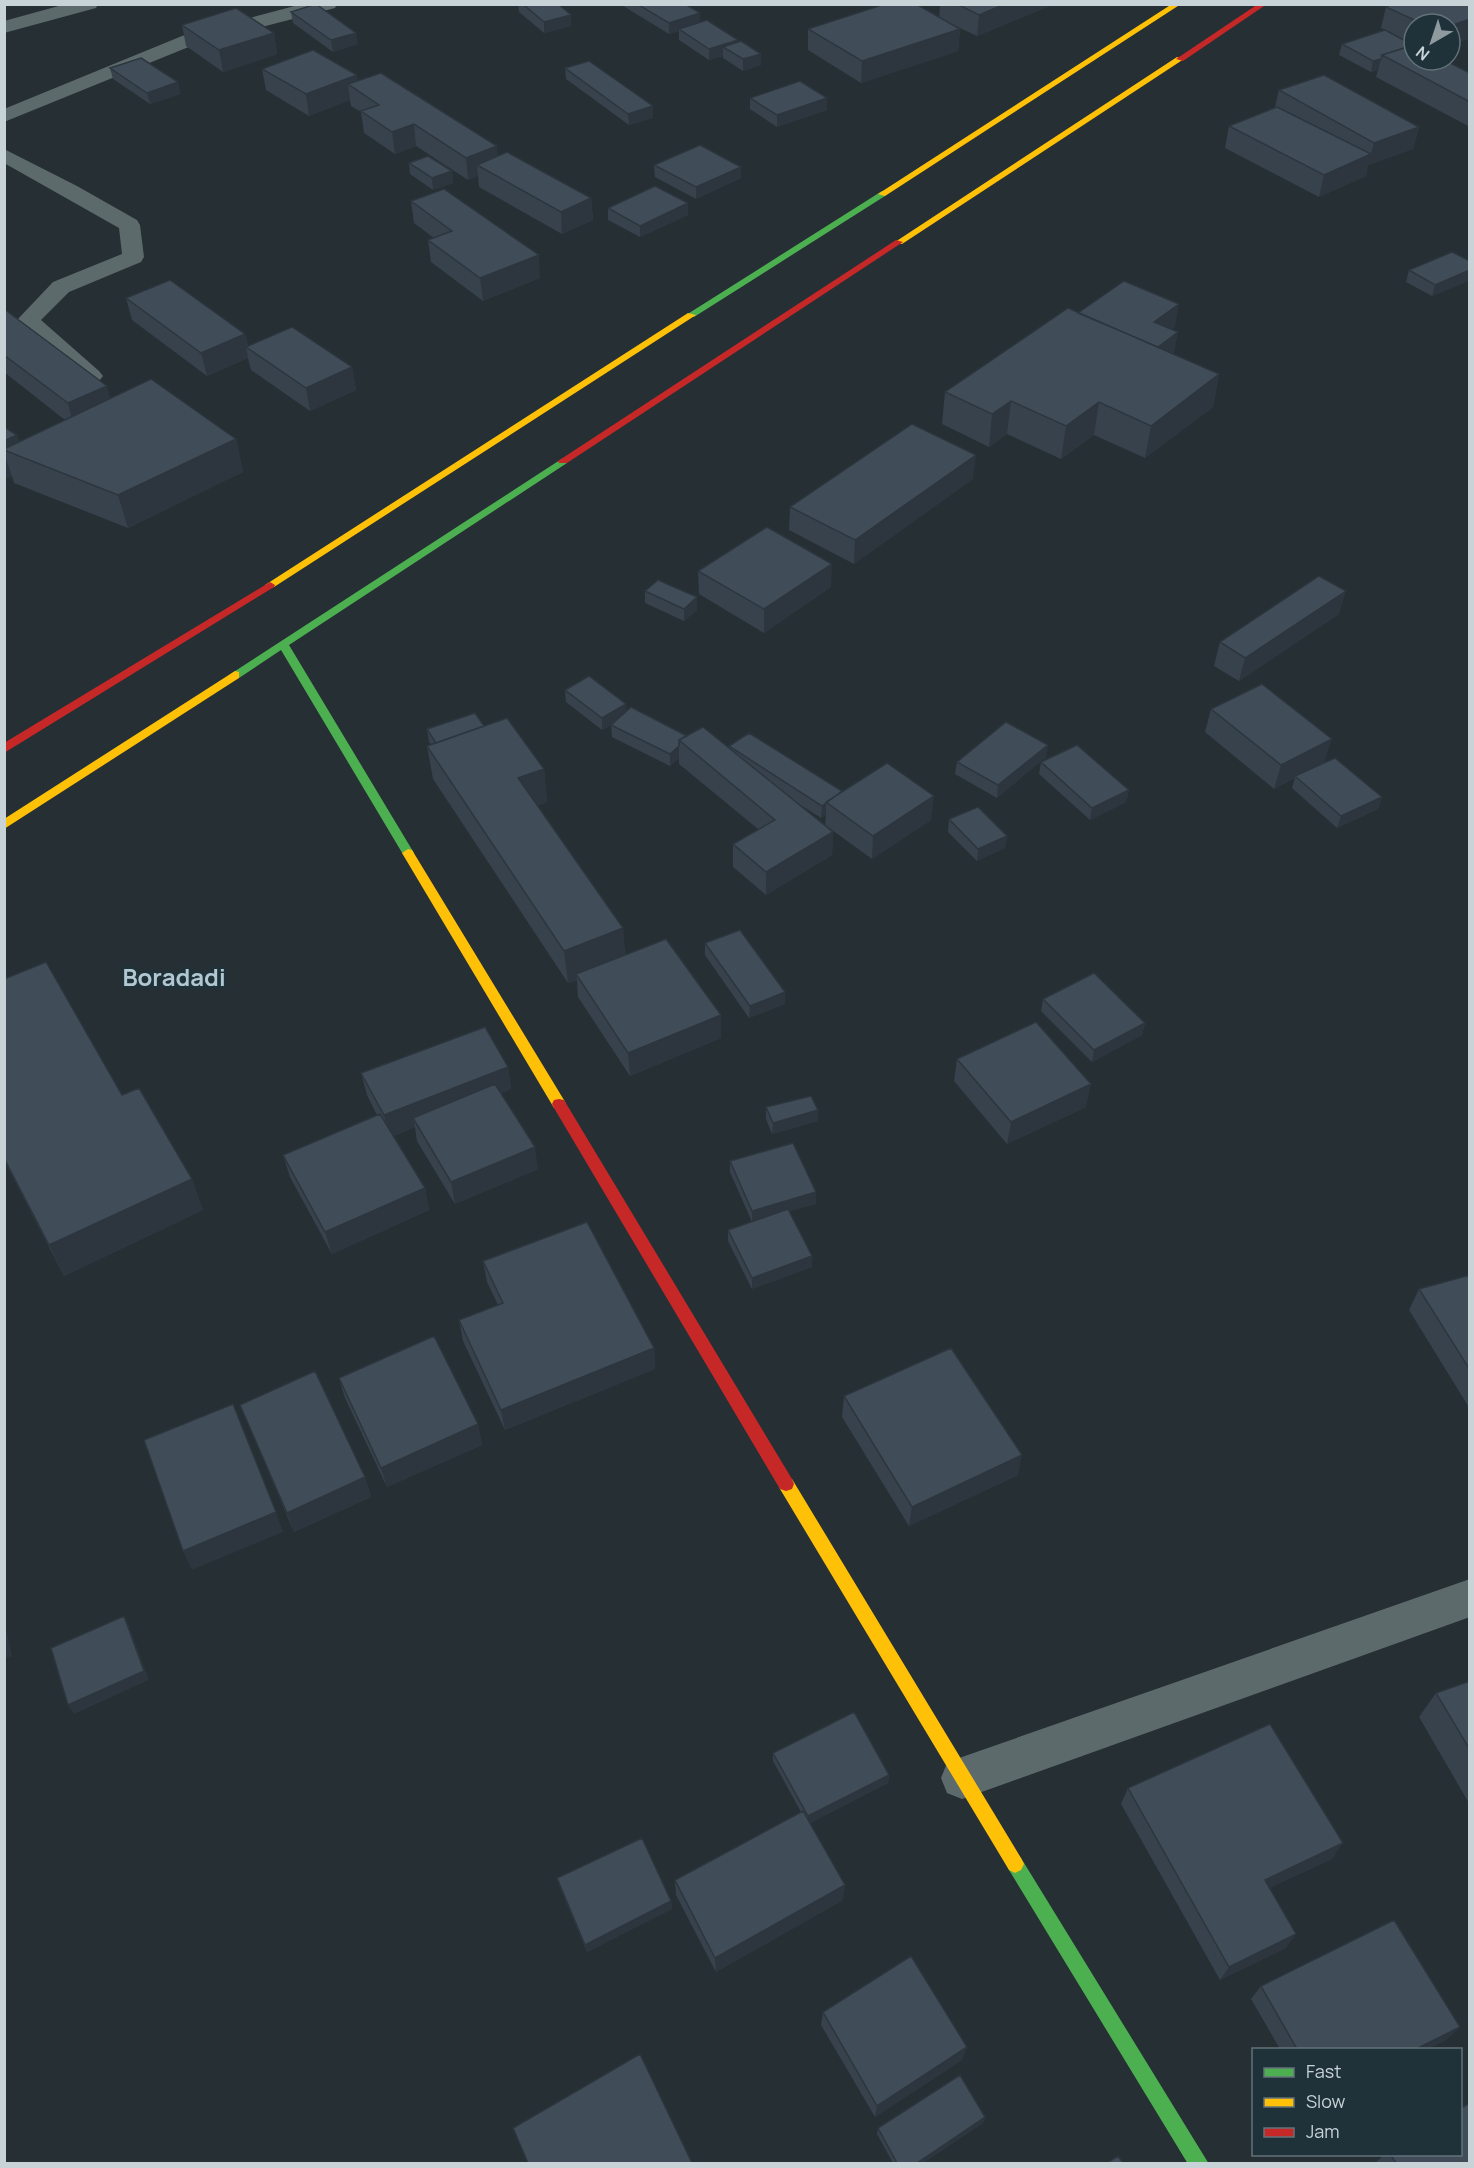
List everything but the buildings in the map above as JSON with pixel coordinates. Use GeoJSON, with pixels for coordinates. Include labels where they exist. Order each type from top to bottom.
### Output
{"type":"FeatureCollection","features":[{"type":"Feature","properties":{"kind":"main road"},"geometry":{"type":"LineString","coordinates":[[4,749],[271,585],[1178,4]]}},
{"type":"Feature","properties":{"kind":"main road"},"geometry":{"type":"LineString","coordinates":[[4,825],[1264,4]]}},
{"type":"Feature","properties":{"kind":"main road"},"geometry":{"type":"LineString","coordinates":[[283,644],[962,1778],[1199,2163]]}},
{"type":"Feature","properties":{"kind":"street"},"geometry":{"type":"LineString","coordinates":[[4,27],[89,4]]}},
{"type":"Feature","properties":{"kind":"street"},"geometry":{"type":"LineString","coordinates":[[4,116],[189,40],[255,21],[328,4]]}},
{"type":"Feature","properties":{"kind":"street"},"geometry":{"type":"LineString","coordinates":[[4,155],[129,225],[133,257],[61,287],[28,320],[91,376]]}},
{"type":"Feature","properties":{"kind":"street"},"geometry":{"type":"LineString","coordinates":[[962,1778],[1470,1598]]}},
{"type":"Feature","properties":{"kind":"traffic: fast"},"geometry":{"type":"LineString","coordinates":[[691,315],[882,194]]}},
{"type":"Feature","properties":{"kind":"traffic: fast"},"geometry":{"type":"LineString","coordinates":[[235,675],[563,461]]}},
{"type":"Feature","properties":{"kind":"traffic: fast"},"geometry":{"type":"LineString","coordinates":[[283,644],[408,853]]}},
{"type":"Feature","properties":{"kind":"traffic: fast"},"geometry":{"type":"LineString","coordinates":[[1015,1864],[1199,2164]]}},
{"type":"Feature","properties":{"kind":"traffic: slow"},"geometry":{"type":"LineString","coordinates":[[882,194],[1178,4]]}},
{"type":"Feature","properties":{"kind":"traffic: slow"},"geometry":{"type":"LineString","coordinates":[[899,242],[1180,59]]}},
{"type":"Feature","properties":{"kind":"traffic: slow"},"geometry":{"type":"LineString","coordinates":[[270,585],[691,315]]}},
{"type":"Feature","properties":{"kind":"traffic: slow"},"geometry":{"type":"LineString","coordinates":[[4,825],[235,675]]}},
{"type":"Feature","properties":{"kind":"traffic: slow"},"geometry":{"type":"LineString","coordinates":[[408,853],[559,1104]]}},
{"type":"Feature","properties":{"kind":"traffic: slow"},"geometry":{"type":"LineString","coordinates":[[786,1484],[1015,1864]]}},
{"type":"Feature","properties":{"kind":"traffic: jam"},"geometry":{"type":"LineString","coordinates":[[1180,59],[1264,4]]}},
{"type":"Feature","properties":{"kind":"traffic: jam"},"geometry":{"type":"LineString","coordinates":[[563,461],[899,242]]}},
{"type":"Feature","properties":{"kind":"traffic: jam"},"geometry":{"type":"LineString","coordinates":[[4,749],[270,585]]}},
{"type":"Feature","properties":{"kind":"traffic: jam"},"geometry":{"type":"LineString","coordinates":[[559,1104],[786,1484]]}},
{"type":"Feature","properties":{"kind":"district","name":"Boradadi"},"geometry":{"type":"Point","coordinates":[174,978]}}]}
